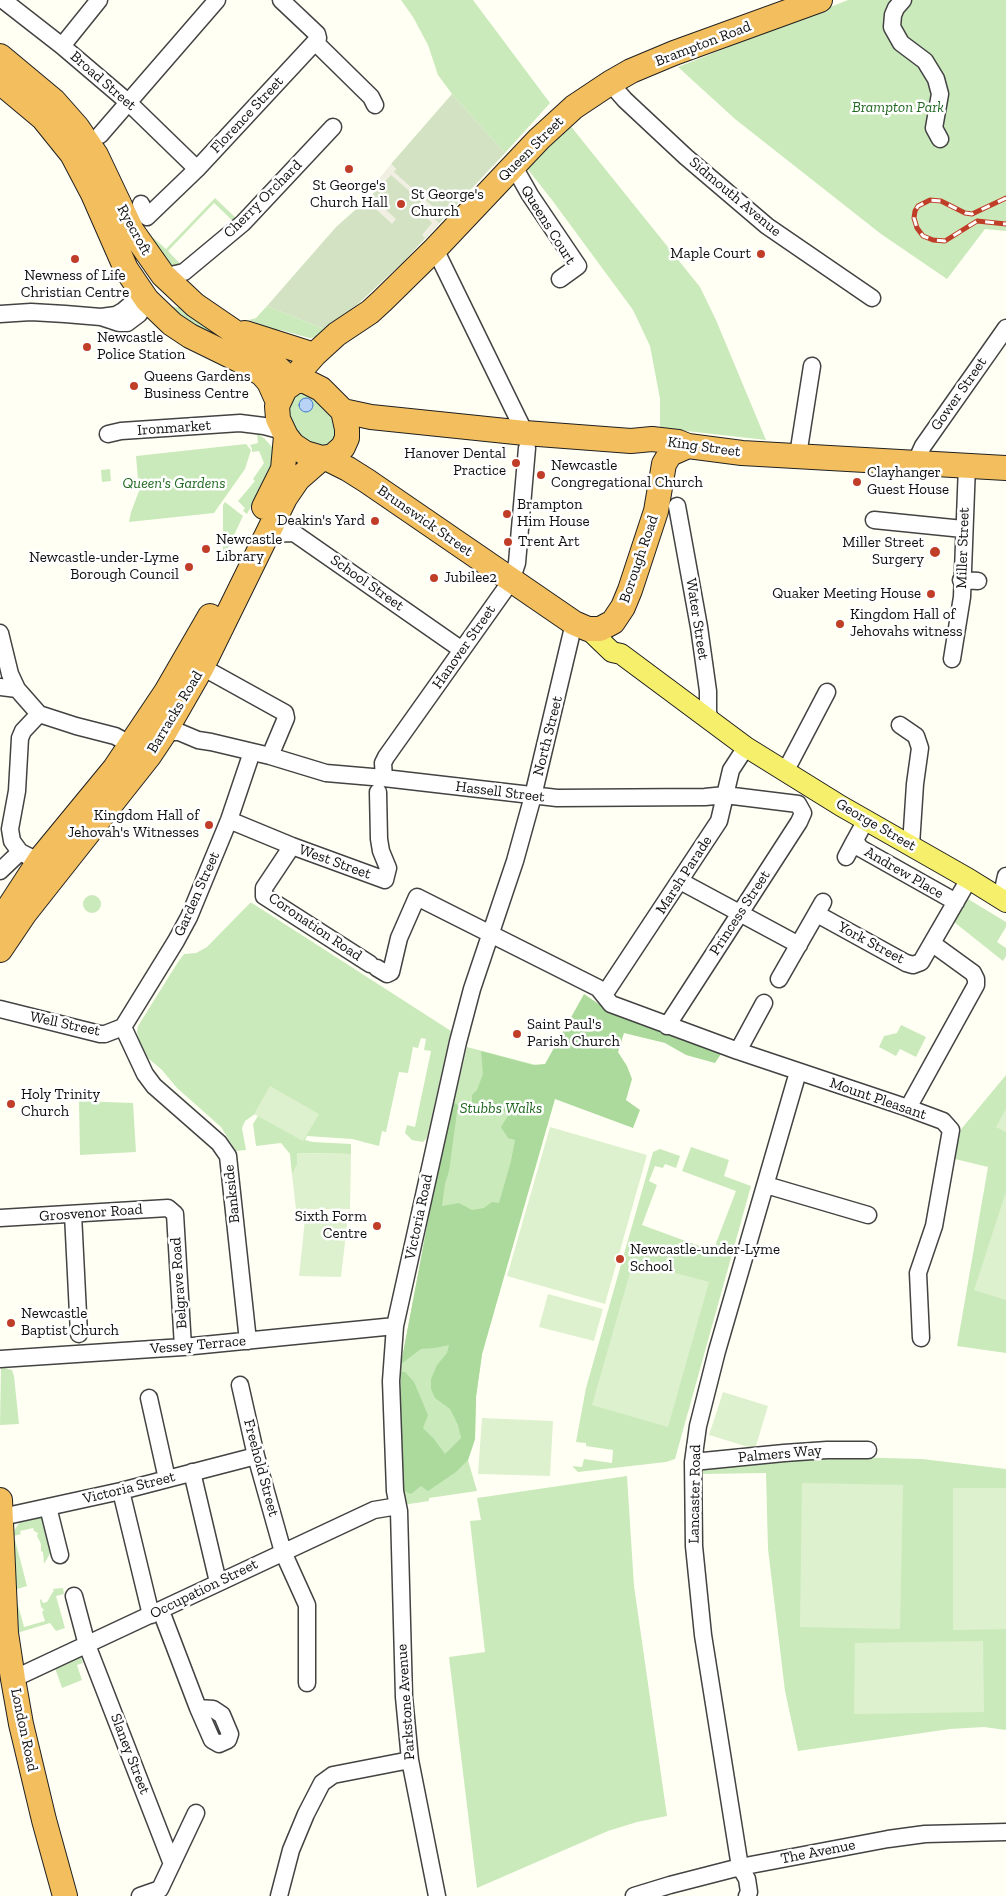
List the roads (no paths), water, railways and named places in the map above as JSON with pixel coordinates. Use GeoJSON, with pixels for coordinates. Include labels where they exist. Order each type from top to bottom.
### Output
{"type":"FeatureCollection","features":[{"type":"Feature","properties":{"kind":"highway","name":"Brampton Road"},"geometry":{"type":"LineString","coordinates":[[589,96],[631,71],[674,53],[820,0]]}},
{"type":"Feature","properties":{"kind":"highway","name":"Ryecroft"},"geometry":{"type":"LineString","coordinates":[[0,56],[54,102],[78,127],[96,155],[132,231],[163,274],[190,301],[252,344],[295,381]]}},
{"type":"Feature","properties":{"kind":"highway","name":"Ryecroft"},"geometry":{"type":"LineString","coordinates":[[0,82],[43,118],[72,154],[93,194],[126,269],[147,308],[190,336],[241,361],[262,374],[269,382],[277,404]]}},
{"type":"Feature","properties":{"kind":"highway","name":"Queen Street"},"geometry":{"type":"LineString","coordinates":[[325,391],[321,376],[324,363],[350,337],[370,312],[435,249],[513,165],[550,128],[589,96]]}},
{"type":"Feature","properties":{"kind":"highway"},"geometry":{"type":"LineString","coordinates":[[132,231],[132,250],[149,286],[147,308],[190,301]]}},
{"type":"Feature","properties":{"kind":"highway","name":"Queen Street"},"geometry":{"type":"LineString","coordinates":[[295,381],[300,370],[314,355],[337,334],[370,312]]}},
{"type":"Feature","properties":{"kind":"highway"},"geometry":{"type":"LineString","coordinates":[[224,326],[314,355]]}},
{"type":"Feature","properties":{"kind":"highway"},"geometry":{"type":"LineString","coordinates":[[295,381],[305,381],[325,391],[343,411],[347,429],[346,438],[339,451],[333,456],[324,458],[298,450],[284,434],[278,419],[277,404],[285,389],[295,381]]}},
{"type":"Feature","properties":{"kind":"highway","name":"King Street"},"geometry":{"type":"LineString","coordinates":[[343,411],[371,417],[526,440],[631,441],[652,439],[742,453],[1006,468]]}},
{"type":"Feature","properties":{"kind":"highway","name":"Barracks Road"},"geometry":{"type":"LineString","coordinates":[[0,950],[140,750],[218,601],[283,469],[284,434]]}},
{"type":"Feature","properties":{"kind":"highway"},"geometry":{"type":"LineString","coordinates":[[631,441],[652,450],[664,464],[670,454],[688,446]]}},
{"type":"Feature","properties":{"kind":"highway","name":"Barracks Road"},"geometry":{"type":"LineString","coordinates":[[0,921],[30,855],[115,768],[163,735],[186,697],[275,533],[285,498],[298,479],[324,458]]}},
{"type":"Feature","properties":{"kind":"highway","name":"Brunswick Street"},"geometry":{"type":"LineString","coordinates":[[324,458],[368,481],[511,580],[594,626]]}},
{"type":"Feature","properties":{"kind":"highway","name":"Borough Road"},"geometry":{"type":"LineString","coordinates":[[594,626],[623,607],[656,510],[664,464]]}},
{"type":"Feature","properties":{"kind":"highway","name":"London Road"},"geometry":{"type":"LineString","coordinates":[[1,1512],[6,1633],[6,1687],[49,1896]]}},
{"type":"Feature","properties":{"kind":"highway","name":"London Road"},"geometry":{"type":"LineString","coordinates":[[6,1687],[26,1743],[65,1896]]}},
{"type":"Feature","properties":{"kind":"main road"},"geometry":{"type":"LineString","coordinates":[[594,626],[614,643],[621,654],[746,747]]}},
{"type":"Feature","properties":{"kind":"main road","name":"George Street"},"geometry":{"type":"LineString","coordinates":[[746,747],[1004,901]]}},
{"type":"Feature","properties":{"kind":"street","name":"Broad Street"},"geometry":{"type":"LineString","coordinates":[[3,0],[62,46],[129,103],[197,169]]}},
{"type":"Feature","properties":{"kind":"street"},"geometry":{"type":"LineString","coordinates":[[62,46],[99,0]]}},
{"type":"Feature","properties":{"kind":"street"},"geometry":{"type":"LineString","coordinates":[[100,134],[217,0]]}},
{"type":"Feature","properties":{"kind":"street"},"geometry":{"type":"LineString","coordinates":[[281,0],[317,34],[318,38],[315,42],[371,97],[375,105]]}},
{"type":"Feature","properties":{"kind":"street"},"geometry":{"type":"LineString","coordinates":[[903,0],[893,15],[892,27],[901,43],[925,61],[936,79],[940,94],[934,128],[940,139]]}},
{"type":"Feature","properties":{"kind":"street","name":"Florence Street"},"geometry":{"type":"LineString","coordinates":[[141,204],[147,217],[197,169],[315,42]]}},
{"type":"Feature","properties":{"kind":"street","name":"Sidmouth Avenue"},"geometry":{"type":"LineString","coordinates":[[610,83],[625,100],[741,204],[799,249],[872,298]]}},
{"type":"Feature","properties":{"kind":"street","name":"Cherry Orchard"},"geometry":{"type":"LineString","coordinates":[[163,274],[172,275],[184,272],[190,268],[252,214],[333,127]]}},
{"type":"Feature","properties":{"kind":"street","name":"Queens Court"},"geometry":{"type":"LineString","coordinates":[[513,165],[530,195],[578,266],[560,279]]}},
{"type":"Feature","properties":{"kind":"street"},"geometry":{"type":"LineString","coordinates":[[435,249],[526,440]]}},
{"type":"Feature","properties":{"kind":"street"},"geometry":{"type":"LineString","coordinates":[[190,268],[184,281],[190,301]]}},
{"type":"Feature","properties":{"kind":"street"},"geometry":{"type":"LineString","coordinates":[[101,317],[123,303],[127,298],[129,288],[126,269]]}},
{"type":"Feature","properties":{"kind":"street"},"geometry":{"type":"LineString","coordinates":[[0,314],[30,312],[101,317],[116,315],[136,299],[147,308]]}},
{"type":"Feature","properties":{"kind":"street","name":"Gower Street"},"geometry":{"type":"LineString","coordinates":[[918,462],[923,446],[1006,328]]}},
{"type":"Feature","properties":{"kind":"street"},"geometry":{"type":"LineString","coordinates":[[798,455],[812,366]]}},
{"type":"Feature","properties":{"kind":"street","name":"Ironmarket"},"geometry":{"type":"LineString","coordinates":[[240,423],[264,414],[277,404]]}},
{"type":"Feature","properties":{"kind":"street","name":"Ironmarket"},"geometry":{"type":"LineString","coordinates":[[108,434],[121,431],[240,423],[264,426],[284,434]]}},
{"type":"Feature","properties":{"kind":"street","name":"Hanover Street"},"geometry":{"type":"LineString","coordinates":[[381,785],[383,764],[386,757],[511,580],[517,563],[526,440]]}},
{"type":"Feature","properties":{"kind":"street","name":"Miller Street"},"geometry":{"type":"LineString","coordinates":[[952,659],[962,597],[961,580],[967,466]]}},
{"type":"Feature","properties":{"kind":"street","name":"Water Street"},"geometry":{"type":"LineString","coordinates":[[675,514],[699,627],[710,720]]}},
{"type":"Feature","properties":{"kind":"street"},"geometry":{"type":"LineString","coordinates":[[874,520],[963,529]]}},
{"type":"Feature","properties":{"kind":"street","name":"School Street"},"geometry":{"type":"LineString","coordinates":[[275,533],[294,532],[462,650]]}},
{"type":"Feature","properties":{"kind":"street"},"geometry":{"type":"LineString","coordinates":[[961,580],[978,581]]}},
{"type":"Feature","properties":{"kind":"street","name":"North Street"},"geometry":{"type":"LineString","coordinates":[[490,935],[515,861],[533,796],[594,626]]}},
{"type":"Feature","properties":{"kind":"street"},"geometry":{"type":"LineString","coordinates":[[0,633],[10,674],[17,689],[39,714],[114,736],[140,750]]}},
{"type":"Feature","properties":{"kind":"street"},"geometry":{"type":"LineString","coordinates":[[202,667],[285,713],[286,718],[270,756]]}},
{"type":"Feature","properties":{"kind":"street"},"geometry":{"type":"LineString","coordinates":[[0,687],[17,689]]}},
{"type":"Feature","properties":{"kind":"street"},"geometry":{"type":"LineString","coordinates":[[785,772],[827,692]]}},
{"type":"Feature","properties":{"kind":"street","name":"Hassell Street"},"geometry":{"type":"LineString","coordinates":[[186,697],[183,709],[185,719],[191,728],[211,742]]}},
{"type":"Feature","properties":{"kind":"street"},"geometry":{"type":"LineString","coordinates":[[0,871],[30,855],[12,841],[10,830],[17,791],[20,738],[23,731],[39,714]]}},
{"type":"Feature","properties":{"kind":"street"},"geometry":{"type":"LineString","coordinates":[[900,725],[916,736],[920,748],[915,784],[911,845]]}},
{"type":"Feature","properties":{"kind":"street","name":"Hassell Street"},"geometry":{"type":"LineString","coordinates":[[163,735],[170,732],[179,732],[198,740],[270,756],[381,785],[557,798],[705,797],[725,795],[792,803]]}},
{"type":"Feature","properties":{"kind":"street","name":"Marsh Parade"},"geometry":{"type":"LineString","coordinates":[[604,996],[719,821],[731,770],[746,747]]}},
{"type":"Feature","properties":{"kind":"street","name":"Garden Street"},"geometry":{"type":"LineString","coordinates":[[123,1027],[176,941],[206,878],[229,820],[252,752]]}},
{"type":"Feature","properties":{"kind":"street","name":"West Street"},"geometry":{"type":"LineString","coordinates":[[229,820],[292,846],[385,880],[388,868],[381,851],[379,839],[381,785]]}},
{"type":"Feature","properties":{"kind":"street","name":"Princess Street"},"geometry":{"type":"LineString","coordinates":[[667,1026],[802,817],[801,808],[792,803]]}},
{"type":"Feature","properties":{"kind":"street","name":"Andrew Place"},"geometry":{"type":"LineString","coordinates":[[846,857],[866,820]]}},
{"type":"Feature","properties":{"kind":"street","name":"Andrew Place"},"geometry":{"type":"LineString","coordinates":[[855,840],[860,848],[956,902]]}},
{"type":"Feature","properties":{"kind":"street","name":"Coronation Road"},"geometry":{"type":"LineString","coordinates":[[292,846],[264,888],[264,896],[387,974],[391,972],[399,938],[417,897],[490,935]]}},
{"type":"Feature","properties":{"kind":"street"},"geometry":{"type":"LineString","coordinates":[[1004,901],[1006,876]]}},
{"type":"Feature","properties":{"kind":"street","name":"York Street"},"geometry":{"type":"LineString","coordinates":[[779,979],[820,908],[906,963],[914,965],[922,962],[970,879]]}},
{"type":"Feature","properties":{"kind":"street"},"geometry":{"type":"LineString","coordinates":[[680,882],[799,945]]}},
{"type":"Feature","properties":{"kind":"street"},"geometry":{"type":"LineString","coordinates":[[490,935],[598,988],[604,996]]}},
{"type":"Feature","properties":{"kind":"street","name":"Victoria Road"},"geometry":{"type":"LineString","coordinates":[[398,1506],[391,1381],[395,1326],[458,1042],[472,989],[490,935]]}},
{"type":"Feature","properties":{"kind":"street"},"geometry":{"type":"LineString","coordinates":[[908,1108],[976,986],[976,979],[973,973],[932,944]]}},
{"type":"Feature","properties":{"kind":"street","name":"Mount Pleasant"},"geometry":{"type":"LineString","coordinates":[[604,996],[611,1004],[667,1026],[943,1121],[951,1130],[934,1226],[918,1273],[921,1338]]}},
{"type":"Feature","properties":{"kind":"street"},"geometry":{"type":"LineString","coordinates":[[738,1051],[764,1003]]}},
{"type":"Feature","properties":{"kind":"street","name":"Well Street"},"geometry":{"type":"LineString","coordinates":[[4,1014],[100,1034],[106,1034],[123,1027]]}},
{"type":"Feature","properties":{"kind":"street","name":"Bankside"},"geometry":{"type":"LineString","coordinates":[[123,1027],[145,1074],[154,1086],[219,1143],[228,1156],[244,1341]]}},
{"type":"Feature","properties":{"kind":"street","name":"Lancaster Road"},"geometry":{"type":"LineString","coordinates":[[740,1867],[703,1635],[694,1546],[693,1462],[698,1426],[717,1351],[798,1072]]}},
{"type":"Feature","properties":{"kind":"street"},"geometry":{"type":"LineString","coordinates":[[766,1185],[868,1215]]}},
{"type":"Feature","properties":{"kind":"street","name":"Grosvenor Road"},"geometry":{"type":"LineString","coordinates":[[0,1218],[162,1208],[168,1208],[175,1212]]}},
{"type":"Feature","properties":{"kind":"street","name":"Belgrave Road"},"geometry":{"type":"LineString","coordinates":[[175,1212],[184,1347]]}},
{"type":"Feature","properties":{"kind":"street"},"geometry":{"type":"LineString","coordinates":[[73,1214],[79,1334]]}},
{"type":"Feature","properties":{"kind":"street","name":"Vessey Terrace"},"geometry":{"type":"LineString","coordinates":[[0,1359],[184,1347],[395,1326]]}},
{"type":"Feature","properties":{"kind":"street","name":"Freehold Street"},"geometry":{"type":"LineString","coordinates":[[240,1385],[256,1456],[283,1552],[308,1605],[307,1684]]}},
{"type":"Feature","properties":{"kind":"street"},"geometry":{"type":"LineString","coordinates":[[149,1398],[167,1479]]}},
{"type":"Feature","properties":{"kind":"street","name":"Palmers Way"},"geometry":{"type":"LineString","coordinates":[[693,1462],[784,1453],[868,1450]]}},
{"type":"Feature","properties":{"kind":"street","name":"Victoria Street"},"geometry":{"type":"LineString","coordinates":[[1,1512],[48,1507],[120,1491],[256,1456]]}},
{"type":"Feature","properties":{"kind":"street"},"geometry":{"type":"LineString","coordinates":[[192,1472],[218,1582]]}},
{"type":"Feature","properties":{"kind":"street"},"geometry":{"type":"LineString","coordinates":[[120,1491],[156,1613],[198,1708]]}},
{"type":"Feature","properties":{"kind":"street","name":"Occupation Street"},"geometry":{"type":"LineString","coordinates":[[6,1687],[87,1645],[218,1582],[374,1510],[398,1506]]}},
{"type":"Feature","properties":{"kind":"street","name":"Parkstone Avenue"},"geometry":{"type":"LineString","coordinates":[[398,1506],[404,1697],[410,1760],[437,1896]]}},
{"type":"Feature","properties":{"kind":"street"},"geometry":{"type":"LineString","coordinates":[[48,1507],[60,1555]]}},
{"type":"Feature","properties":{"kind":"street","name":"Slaney Street"},"geometry":{"type":"LineString","coordinates":[[74,1596],[87,1645],[172,1864]]}},
{"type":"Feature","properties":{"kind":"street"},"geometry":{"type":"LineString","coordinates":[[279,1896],[291,1850],[306,1814],[322,1783],[333,1775],[410,1760]]}},
{"type":"Feature","properties":{"kind":"street"},"geometry":{"type":"LineString","coordinates":[[140,1896],[160,1889],[196,1813]]}},
{"type":"Feature","properties":{"kind":"street","name":"The Avenue"},"geometry":{"type":"LineString","coordinates":[[634,1896],[740,1867],[888,1839],[924,1834],[1006,1832]]}},
{"type":"Feature","properties":{"kind":"street"},"geometry":{"type":"LineString","coordinates":[[740,1867],[736,1881],[737,1892],[740,1896]]}},
{"type":"Feature","properties":{"kind":"street"},"geometry":{"type":"LineString","coordinates":[[740,1867],[747,1879],[749,1892],[747,1896]]}},
{"type":"Feature","properties":{"kind":"water"},"geometry":{"type":"Polygon","coordinates":[[[303,398],[309,398],[313,405],[309,412],[303,412],[299,408],[299,402],[303,398]]]}},
{"type":"Feature","properties":{"kind":"railway"},"geometry":{"type":"LineString","coordinates":[[1006,198],[972,214],[965,213],[941,201],[930,200],[918,206],[914,218],[917,228],[923,236],[933,240],[945,241],[977,221],[1006,224]]}},
{"type":"Feature","properties":{"kind":"place","name":"St George's Church Hall"},"geometry":{"type":"Point","coordinates":[349,169]}},
{"type":"Feature","properties":{"kind":"place","name":"St George's Church"},"geometry":{"type":"Point","coordinates":[401,204]}},
{"type":"Feature","properties":{"kind":"place","name":"Maple Court"},"geometry":{"type":"Point","coordinates":[761,254]}},
{"type":"Feature","properties":{"kind":"place","name":"Newness of Life Christian Centre"},"geometry":{"type":"Point","coordinates":[75,259]}},
{"type":"Feature","properties":{"kind":"place","name":"Newcastle Police Station"},"geometry":{"type":"Point","coordinates":[87,347]}},
{"type":"Feature","properties":{"kind":"place","name":"Queens Gardens Business Centre"},"geometry":{"type":"Point","coordinates":[134,386]}},
{"type":"Feature","properties":{"kind":"place","name":"Hanover Dental Practice"},"geometry":{"type":"Point","coordinates":[516,463]}},
{"type":"Feature","properties":{"kind":"place","name":"Newcastle Congregational Church"},"geometry":{"type":"Point","coordinates":[541,475]}},
{"type":"Feature","properties":{"kind":"place","name":"Clayhanger Guest House"},"geometry":{"type":"Point","coordinates":[857,482]}},
{"type":"Feature","properties":{"kind":"place","name":"Brampton Him House"},"geometry":{"type":"Point","coordinates":[507,514]}},
{"type":"Feature","properties":{"kind":"place","name":"Deakin's Yard"},"geometry":{"type":"Point","coordinates":[375,521]}},
{"type":"Feature","properties":{"kind":"place","name":"Trent Art"},"geometry":{"type":"Point","coordinates":[508,542]}},
{"type":"Feature","properties":{"kind":"place","name":"Newcastle Library"},"geometry":{"type":"Point","coordinates":[206,549]}},
{"type":"Feature","properties":{"kind":"place","name":"Miller Street Surgery"},"geometry":{"type":"Point","coordinates":[935,552]}},
{"type":"Feature","properties":{"kind":"place","name":"Newcastle-under-Lyme Borough Council"},"geometry":{"type":"Point","coordinates":[189,567]}},
{"type":"Feature","properties":{"kind":"place","name":"Jubilee2"},"geometry":{"type":"Point","coordinates":[434,578]}},
{"type":"Feature","properties":{"kind":"place","name":"Quaker Meeting House"},"geometry":{"type":"Point","coordinates":[931,594]}},
{"type":"Feature","properties":{"kind":"place","name":"Kingdom Hall of Jehovahs witness"},"geometry":{"type":"Point","coordinates":[840,624]}},
{"type":"Feature","properties":{"kind":"place","name":"Kingdom Hall of Jehovah's Witnesses"},"geometry":{"type":"Point","coordinates":[209,825]}},
{"type":"Feature","properties":{"kind":"place","name":"Saint Paul's Parish Church"},"geometry":{"type":"Point","coordinates":[517,1034]}},
{"type":"Feature","properties":{"kind":"place","name":"Holy Trinity Church"},"geometry":{"type":"Point","coordinates":[11,1104]}},
{"type":"Feature","properties":{"kind":"place","name":"Sixth Form Centre"},"geometry":{"type":"Point","coordinates":[377,1226]}},
{"type":"Feature","properties":{"kind":"place","name":"Newcastle-under-Lyme School"},"geometry":{"type":"Point","coordinates":[620,1259]}},
{"type":"Feature","properties":{"kind":"place","name":"Newcastle Baptist Church"},"geometry":{"type":"Point","coordinates":[11,1323]}},
{"type":"Feature","properties":{"kind":"park label","name":"Brampton Park"},"geometry":{"type":"Point","coordinates":[898,108]}},
{"type":"Feature","properties":{"kind":"park label","name":"Queen's Gardens"},"geometry":{"type":"Point","coordinates":[174,484]}},
{"type":"Feature","properties":{"kind":"park label","name":"Stubbs Walks"},"geometry":{"type":"Point","coordinates":[501,1109]}}]}
